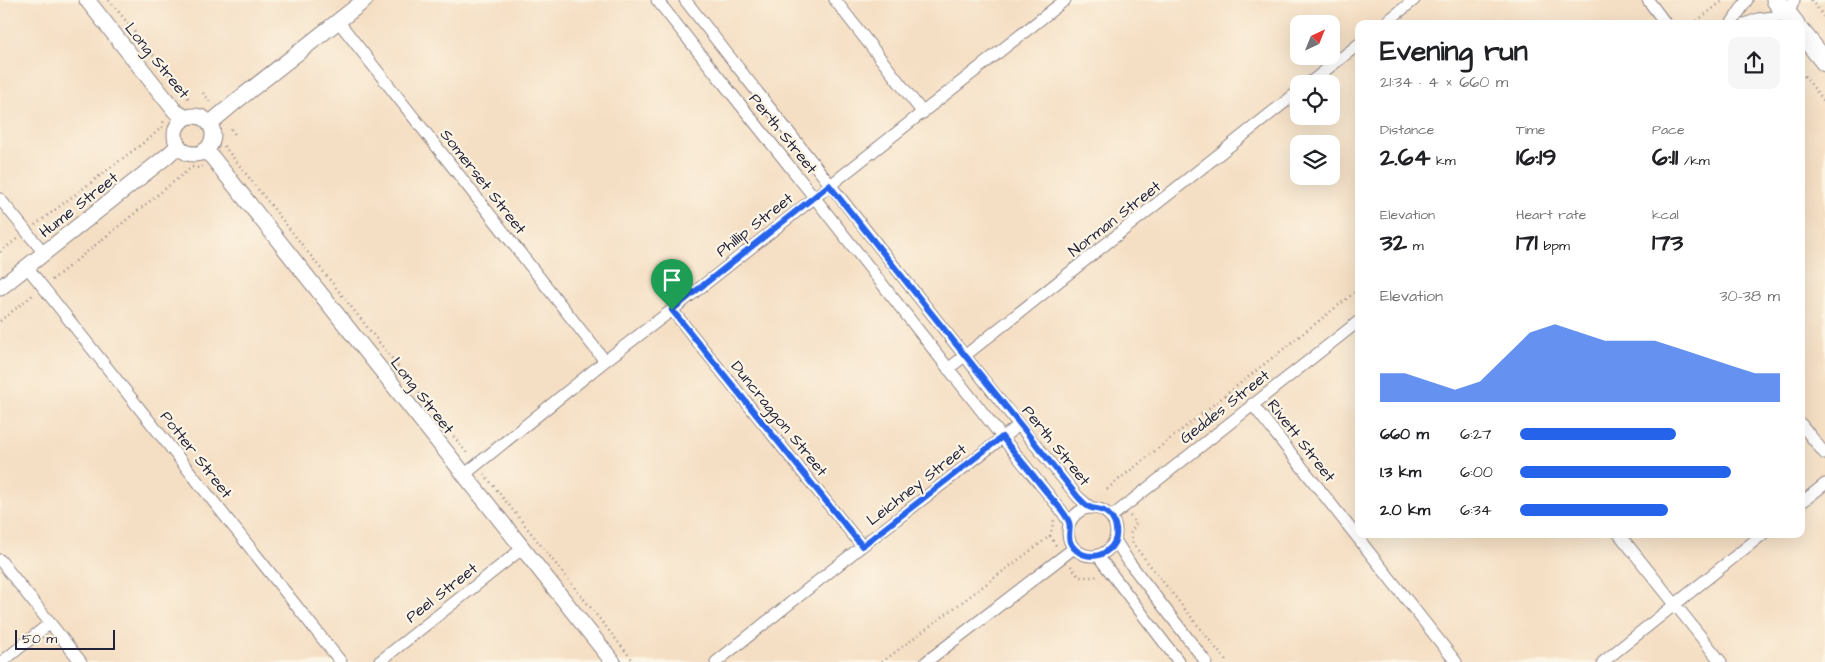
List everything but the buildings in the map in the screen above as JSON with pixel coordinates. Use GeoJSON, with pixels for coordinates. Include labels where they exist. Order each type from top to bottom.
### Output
{"type":"FeatureCollection","features":[{"type":"Feature","properties":{"kind":"highway"},"geometry":{"type":"LineString","coordinates":[[1776,0],[1792,13]]}},
{"type":"Feature","properties":{"kind":"highway"},"geometry":{"type":"LineString","coordinates":[[1805,37],[1825,62]]}},
{"type":"Feature","properties":{"kind":"street","name":"Long Street"},"geometry":{"type":"LineString","coordinates":[[87,0],[175,111],[186,118]]}},
{"type":"Feature","properties":{"kind":"street"},"geometry":{"type":"LineString","coordinates":[[209,124],[239,98],[364,0]]}},
{"type":"Feature","properties":{"kind":"street","name":"Perth Street"},"geometry":{"type":"LineString","coordinates":[[657,0],[1061,510],[1070,524]]}},
{"type":"Feature","properties":{"kind":"street","name":"Perth Street"},"geometry":{"type":"LineString","coordinates":[[685,0],[1019,425],[1078,497],[1091,508]]}},
{"type":"Feature","properties":{"kind":"street"},"geometry":{"type":"LineString","coordinates":[[836,0],[923,113]]}},
{"type":"Feature","properties":{"kind":"street","name":"Phillip Street"},"geometry":{"type":"LineString","coordinates":[[464,475],[605,361],[1065,0]]}},
{"type":"Feature","properties":{"kind":"street"},"geometry":{"type":"LineString","coordinates":[[1389,20],[1414,0]]}},
{"type":"Feature","properties":{"kind":"street"},"geometry":{"type":"LineString","coordinates":[[1648,0],[1663,20]]}},
{"type":"Feature","properties":{"kind":"street"},"geometry":{"type":"LineString","coordinates":[[1734,20],[1747,0]]}},
{"type":"Feature","properties":{"kind":"street"},"geometry":{"type":"LineString","coordinates":[[1755,20],[1792,13]]}},
{"type":"Feature","properties":{"kind":"street","name":"Somerset Street"},"geometry":{"type":"LineString","coordinates":[[338,21],[605,361]]}},
{"type":"Feature","properties":{"kind":"street"},"geometry":{"type":"LineString","coordinates":[[1319,75],[1355,47]]}},
{"type":"Feature","properties":{"kind":"street","name":"Norman Street"},"geometry":{"type":"LineString","coordinates":[[948,369],[1290,99]]}},
{"type":"Feature","properties":{"kind":"street"},"geometry":{"type":"LineString","coordinates":[[196,116],[206,120],[209,124],[213,136],[204,158],[199,153],[187,153],[178,146],[174,133],[176,127],[186,118],[196,116]]}},
{"type":"Feature","properties":{"kind":"street","name":"Hume Street"},"geometry":{"type":"LineString","coordinates":[[0,288],[178,146]]}},
{"type":"Feature","properties":{"kind":"street","name":"Long Street"},"geometry":{"type":"LineString","coordinates":[[204,158],[212,157],[613,662]]}},
{"type":"Feature","properties":{"kind":"street"},"geometry":{"type":"LineString","coordinates":[[0,198],[44,253]]}},
{"type":"Feature","properties":{"kind":"street","name":"Potter Street"},"geometry":{"type":"LineString","coordinates":[[27,267],[341,662]]}},
{"type":"Feature","properties":{"kind":"street","name":"Duncraggon Street"},"geometry":{"type":"LineString","coordinates":[[672,310],[862,546]]}},
{"type":"Feature","properties":{"kind":"street","name":"Geddes Street"},"geometry":{"type":"LineString","coordinates":[[1111,517],[1252,404],[1355,325]]}},
{"type":"Feature","properties":{"kind":"street","name":"Rivett Street"},"geometry":{"type":"LineString","coordinates":[[1252,404],[1355,534]]}},
{"type":"Feature","properties":{"kind":"street","name":"Leichney Street"},"geometry":{"type":"LineString","coordinates":[[716,662],[1019,425]]}},
{"type":"Feature","properties":{"kind":"street"},"geometry":{"type":"LineString","coordinates":[[1805,429],[1825,454]]}},
{"type":"Feature","properties":{"kind":"street"},"geometry":{"type":"LineString","coordinates":[[1805,500],[1825,484]]}},
{"type":"Feature","properties":{"kind":"street"},"geometry":{"type":"LineString","coordinates":[[1091,508],[1102,510],[1111,517],[1116,528],[1115,540],[1106,552],[1098,556],[1087,556],[1074,548],[1068,535],[1070,524],[1079,512],[1091,508]]}},
{"type":"Feature","properties":{"kind":"street","name":"Rivett Street"},"geometry":{"type":"LineString","coordinates":[[1358,538],[1456,662]]}},
{"type":"Feature","properties":{"kind":"street"},"geometry":{"type":"LineString","coordinates":[[1622,538],[1721,662]]}},
{"type":"Feature","properties":{"kind":"street"},"geometry":{"type":"LineString","coordinates":[[1603,662],[1758,538]]}},
{"type":"Feature","properties":{"kind":"street"},"geometry":{"type":"LineString","coordinates":[[1115,540],[1129,562],[1202,657],[1187,662]]}},
{"type":"Feature","properties":{"kind":"street","name":"Peel Street"},"geometry":{"type":"LineString","coordinates":[[379,662],[523,548]]}},
{"type":"Feature","properties":{"kind":"street"},"geometry":{"type":"LineString","coordinates":[[926,662],[1074,548]]}},
{"type":"Feature","properties":{"kind":"street"},"geometry":{"type":"LineString","coordinates":[[1098,556],[1179,662]]}},
{"type":"Feature","properties":{"kind":"street"},"geometry":{"type":"LineString","coordinates":[[0,560],[81,662]]}},
{"type":"Feature","properties":{"kind":"street"},"geometry":{"type":"LineString","coordinates":[[2,662],[50,624]]}},
{"type":"Feature","properties":{"kind":"path"},"geometry":{"type":"LineString","coordinates":[[109,0],[190,100]]}},
{"type":"Feature","properties":{"kind":"path"},"geometry":{"type":"LineString","coordinates":[[1698,20],[1724,0]]}},
{"type":"Feature","properties":{"kind":"path"},"geometry":{"type":"LineString","coordinates":[[1811,0],[1825,18]]}},
{"type":"Feature","properties":{"kind":"path"},"geometry":{"type":"LineString","coordinates":[[1805,77],[1825,102]]}},
{"type":"Feature","properties":{"kind":"path"},"geometry":{"type":"LineString","coordinates":[[203,93],[211,104]]}},
{"type":"Feature","properties":{"kind":"path"},"geometry":{"type":"LineString","coordinates":[[0,252],[151,136],[162,127],[163,120],[167,118]]}},
{"type":"Feature","properties":{"kind":"path"},"geometry":{"type":"LineString","coordinates":[[231,129],[236,136]]}},
{"type":"Feature","properties":{"kind":"path"},"geometry":{"type":"LineString","coordinates":[[224,146],[634,662]]}},
{"type":"Feature","properties":{"kind":"path"},"geometry":{"type":"LineString","coordinates":[[0,321],[192,167],[200,168],[204,158]]}},
{"type":"Feature","properties":{"kind":"path"},"geometry":{"type":"LineString","coordinates":[[1108,489],[1355,292]]}},
{"type":"Feature","properties":{"kind":"path"},"geometry":{"type":"LineString","coordinates":[[1124,507],[1136,524],[1130,534],[1133,544],[1227,662]]}},
{"type":"Feature","properties":{"kind":"path"},"geometry":{"type":"LineString","coordinates":[[882,662],[1050,536],[1055,516],[1061,510]]}},
{"type":"Feature","properties":{"kind":"route"},"geometry":{"type":"LineString","coordinates":[[829,185],[1078,497],[1091,508],[1102,510],[1111,517],[1116,528],[1113,545],[1106,552],[1098,556],[1087,556],[1078,552],[1070,542],[1068,528],[1070,524],[1061,510],[1002,437],[862,546],[672,310],[829,185]]}}]}
